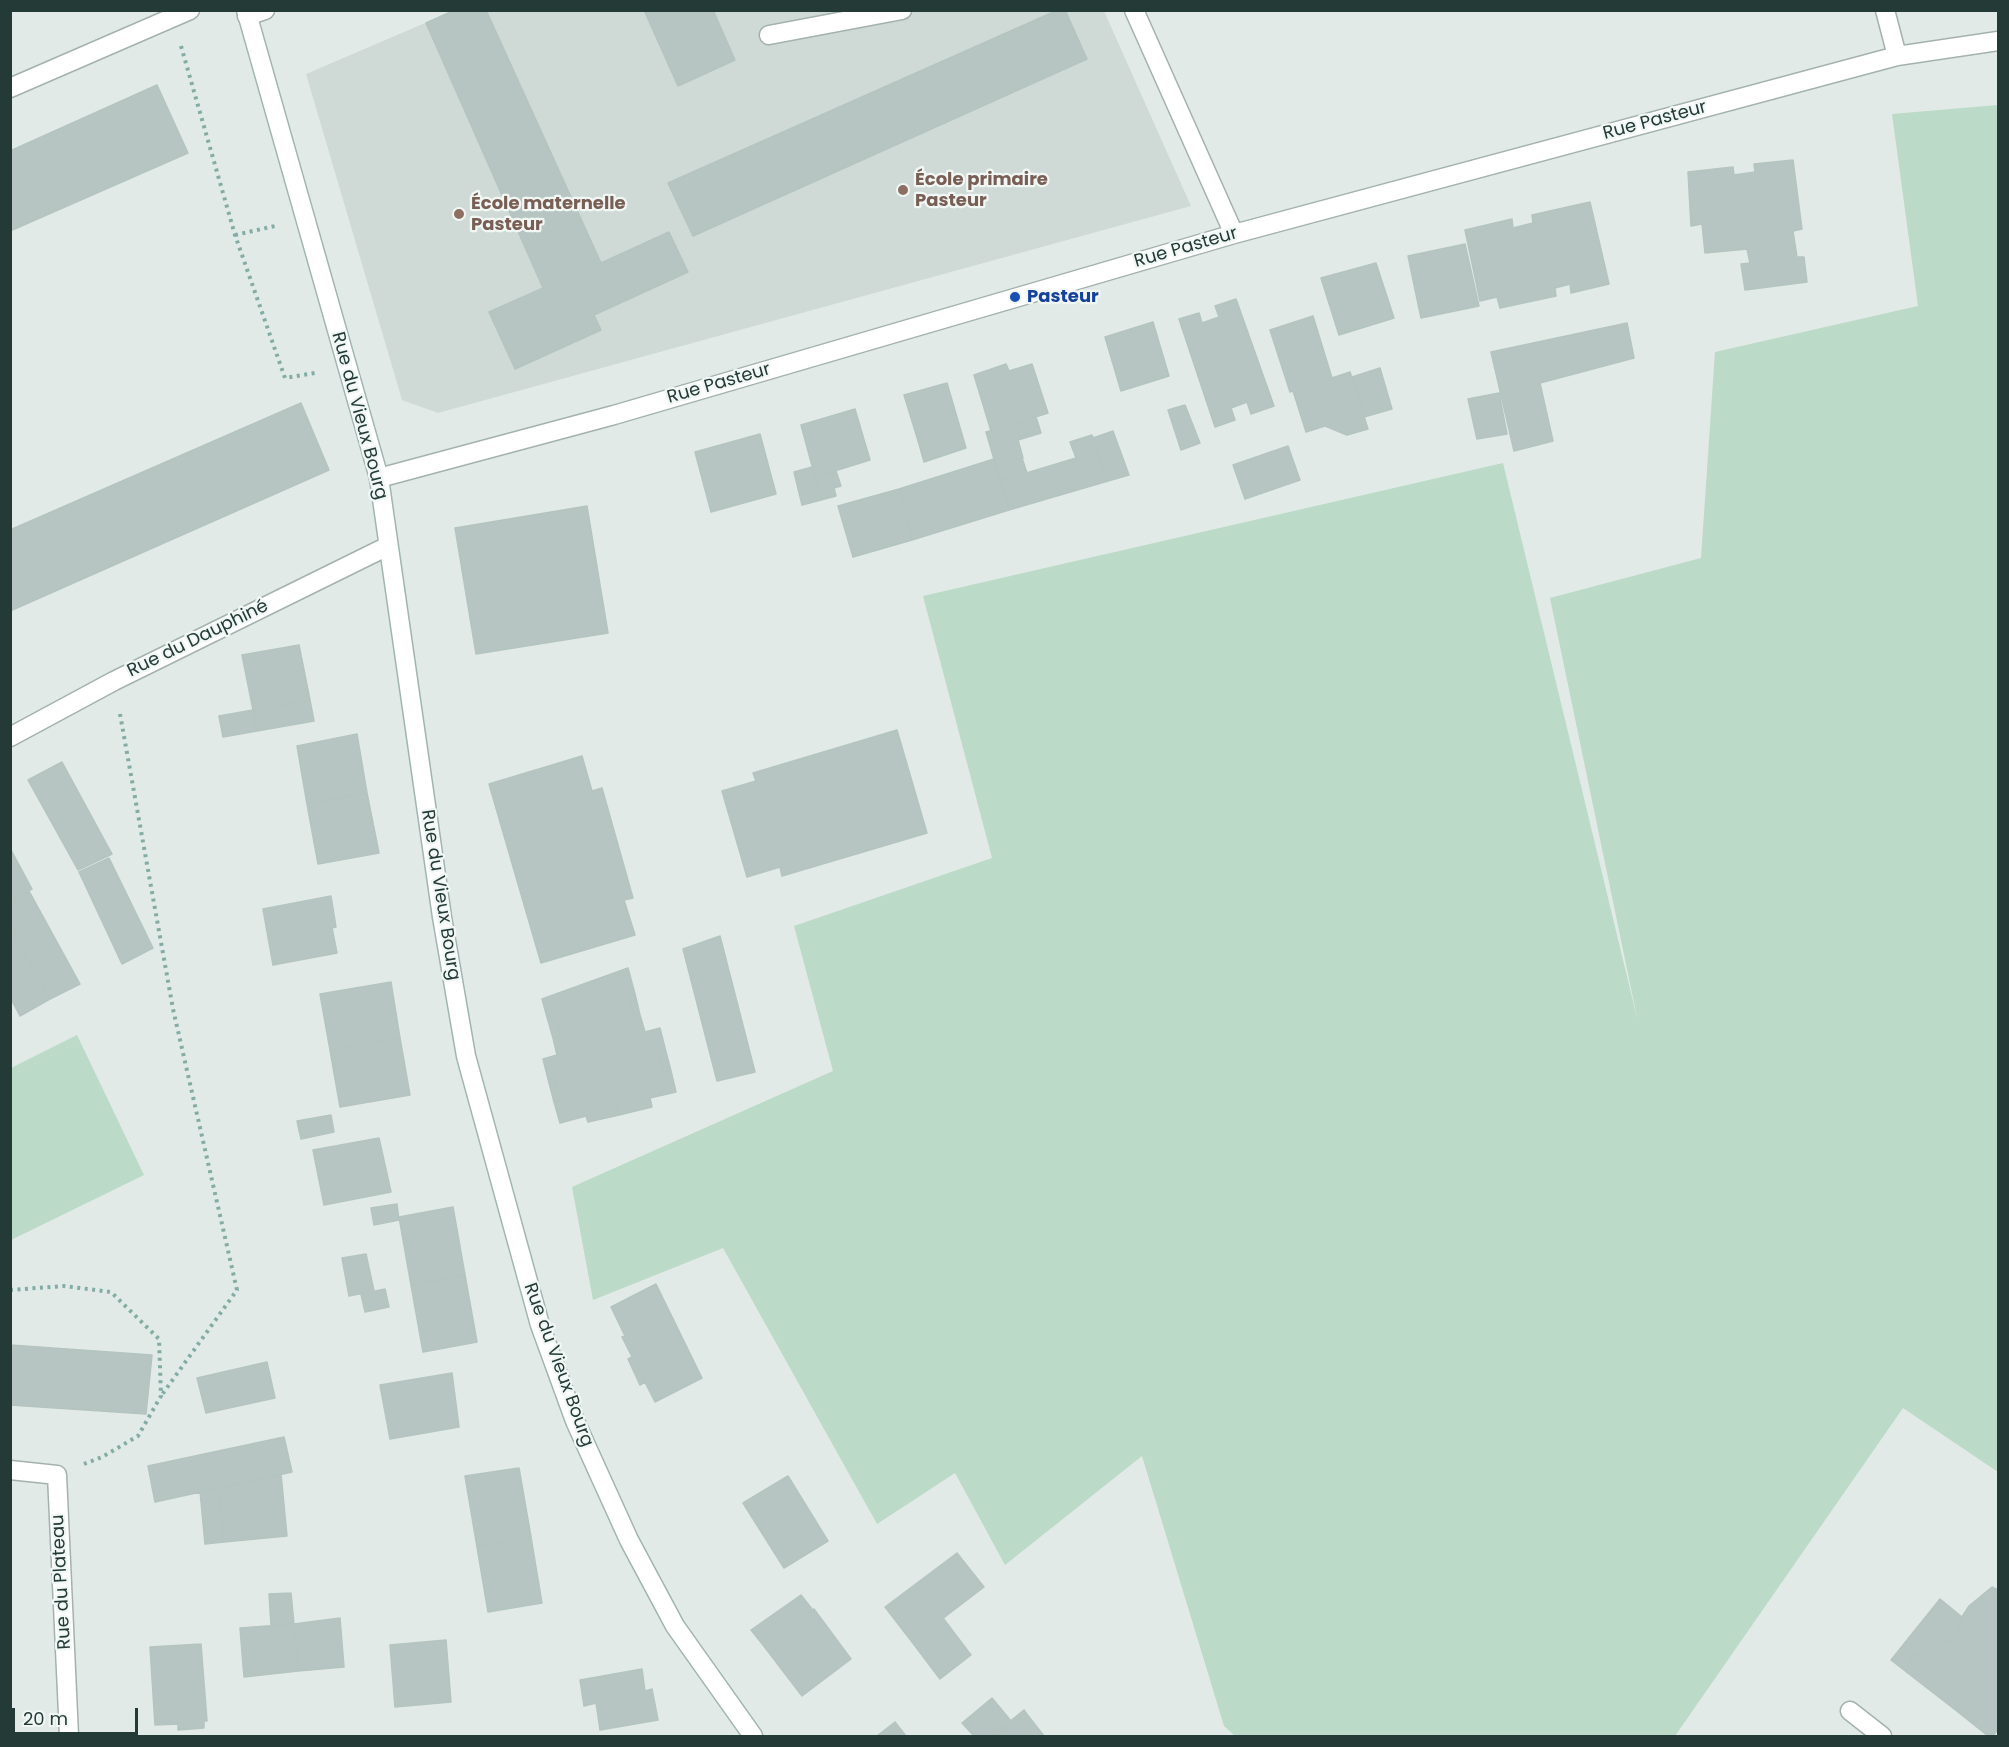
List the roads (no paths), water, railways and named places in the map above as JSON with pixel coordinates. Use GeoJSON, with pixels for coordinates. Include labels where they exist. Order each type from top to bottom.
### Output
{"type":"FeatureCollection","features":[{"type":"Feature","properties":{"kind":"street"},"geometry":{"type":"LineString","coordinates":[[769,35],[902,10]]}},
{"type":"Feature","properties":{"kind":"street"},"geometry":{"type":"LineString","coordinates":[[1134,10],[1234,234]]}},
{"type":"Feature","properties":{"kind":"street"},"geometry":{"type":"LineString","coordinates":[[1885,10],[1897,56]]}},
{"type":"Feature","properties":{"kind":"street","name":"Rue du Vieux Bourg"},"geometry":{"type":"LineString","coordinates":[[253,12],[305,218],[378,478],[440,905],[466,1056],[540,1325],[575,1421],[629,1540],[675,1626],[753,1737]]}},
{"type":"Feature","properties":{"kind":"street"},"geometry":{"type":"LineString","coordinates":[[10,88],[181,14]]}},
{"type":"Feature","properties":{"kind":"street","name":"Rue Pasteur"},"geometry":{"type":"LineString","coordinates":[[378,478],[614,415],[1234,234],[1897,56],[1998,41]]}},
{"type":"Feature","properties":{"kind":"street","name":"Rue du Dauphiné"},"geometry":{"type":"LineString","coordinates":[[10,737],[114,681],[388,546]]}},
{"type":"Feature","properties":{"kind":"street","name":"Rue du Plateau"},"geometry":{"type":"LineString","coordinates":[[10,1470],[57,1475],[69,1737]]}},
{"type":"Feature","properties":{"kind":"street"},"geometry":{"type":"LineString","coordinates":[[1850,1711],[1882,1737]]}},
{"type":"Feature","properties":{"kind":"place","name":"École primaire Pasteur"},"geometry":{"type":"Point","coordinates":[903,190]}},
{"type":"Feature","properties":{"kind":"place","name":"École maternelle Pasteur"},"geometry":{"type":"Point","coordinates":[459,214]}},
{"type":"Feature","properties":{"kind":"place","name":"Pasteur"},"geometry":{"type":"Point","coordinates":[1015,297]}}]}
